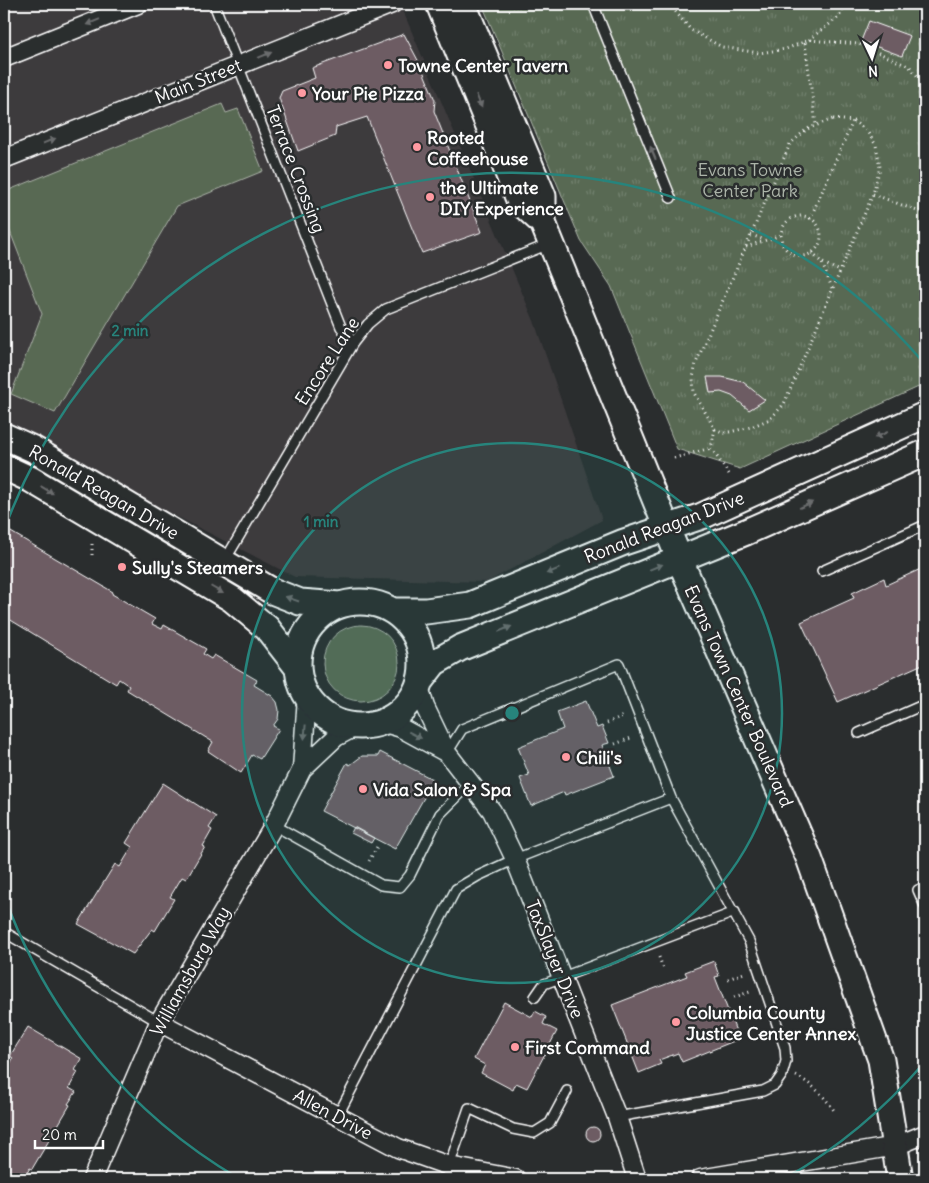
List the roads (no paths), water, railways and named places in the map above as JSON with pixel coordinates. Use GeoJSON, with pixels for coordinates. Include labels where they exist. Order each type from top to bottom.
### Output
{"type":"FeatureCollection","features":[{"type":"Feature","properties":{"kind":"street"},"geometry":{"type":"LineString","coordinates":[[4,58],[138,4]]}},
{"type":"Feature","properties":{"kind":"street","name":"Main Street"},"geometry":{"type":"LineString","coordinates":[[4,159],[392,4]]}},
{"type":"Feature","properties":{"kind":"street","name":"Evans Town Center Boulevard"},"geometry":{"type":"LineString","coordinates":[[439,4],[520,202],[548,233]]}},
{"type":"Feature","properties":{"kind":"street","name":"Evans Town Center Boulevard"},"geometry":{"type":"LineString","coordinates":[[463,4],[543,196],[548,233],[679,558],[809,858],[881,1060],[900,1179]]}},
{"type":"Feature","properties":{"kind":"street","name":"Ronald Reagan Drive"},"geometry":{"type":"LineString","coordinates":[[394,611],[426,611],[470,605],[624,542],[702,516],[925,415]]}},
{"type":"Feature","properties":{"kind":"street","name":"Ronald Reagan Drive"},"geometry":{"type":"LineString","coordinates":[[4,436],[33,449],[286,597],[300,602],[340,605],[377,604],[394,611],[409,625],[419,642],[423,661],[420,684]]}},
{"type":"Feature","properties":{"kind":"street","name":"Ronald Reagan Drive"},"geometry":{"type":"LineString","coordinates":[[4,467],[30,479],[232,599],[267,628],[298,668],[307,696],[316,708],[328,717],[342,723],[369,724],[404,709],[434,663],[460,648],[746,532],[925,453]]}},
{"type":"Feature","properties":{"kind":"street","name":"Ronald Reagan Drive"},"geometry":{"type":"LineString","coordinates":[[298,668],[302,644],[313,623],[326,612],[340,605]]}},
{"type":"Feature","properties":{"kind":"street","name":"TaxSlayer Drive"},"geometry":{"type":"LineString","coordinates":[[420,684],[425,707],[447,753],[472,782],[492,811],[515,859],[617,1117],[637,1179]]}},
{"type":"Feature","properties":{"kind":"street","name":"Williamsburg Way"},"geometry":{"type":"LineString","coordinates":[[302,769],[307,696]]}},
{"type":"Feature","properties":{"kind":"street","name":"TaxSlayer Drive"},"geometry":{"type":"LineString","coordinates":[[369,724],[400,728],[447,753]]}},
{"type":"Feature","properties":{"kind":"street","name":"Williamsburg Way"},"geometry":{"type":"LineString","coordinates":[[92,1179],[159,1022],[274,826],[302,769],[336,737],[369,724]]}},
{"type":"Feature","properties":{"kind":"street","name":"Allen Drive"},"geometry":{"type":"LineString","coordinates":[[159,1022],[398,1148],[449,1166],[516,1179]]}},
{"type":"Feature","properties":{"kind":"street"},"geometry":{"type":"LineString","coordinates":[[700,1179],[896,1146],[925,1134]]}},
{"type":"Feature","properties":{"kind":"lane","name":"Terrace Crossing"},"geometry":{"type":"LineString","coordinates":[[214,4],[341,327],[353,343]]}},
{"type":"Feature","properties":{"kind":"lane"},"geometry":{"type":"LineString","coordinates":[[593,4],[671,198]]}},
{"type":"Feature","properties":{"kind":"lane","name":"Encore Lane"},"geometry":{"type":"LineString","coordinates":[[224,562],[353,343],[368,324],[386,309],[548,233]]}},
{"type":"Feature","properties":{"kind":"lane"},"geometry":{"type":"LineString","coordinates":[[822,571],[925,525]]}},
{"type":"Feature","properties":{"kind":"lane"},"geometry":{"type":"LineString","coordinates":[[447,753],[462,729],[619,664],[671,798],[735,912],[749,941],[785,1048],[783,1071],[775,1085],[763,1091],[617,1117]]}},
{"type":"Feature","properties":{"kind":"lane"},"geometry":{"type":"LineString","coordinates":[[858,733],[925,704]]}},
{"type":"Feature","properties":{"kind":"lane"},"geometry":{"type":"LineString","coordinates":[[274,826],[381,885],[400,887],[410,875],[440,814],[472,782]]}},
{"type":"Feature","properties":{"kind":"lane"},"geometry":{"type":"LineString","coordinates":[[337,1116],[456,889],[515,859],[671,798]]}},
{"type":"Feature","properties":{"kind":"lane"},"geometry":{"type":"LineString","coordinates":[[925,887],[918,890],[925,906]]}},
{"type":"Feature","properties":{"kind":"lane"},"geometry":{"type":"LineString","coordinates":[[535,997],[544,984],[562,976],[735,912]]}},
{"type":"Feature","properties":{"kind":"lane"},"geometry":{"type":"LineString","coordinates":[[4,932],[159,1022]]}},
{"type":"Feature","properties":{"kind":"lane"},"geometry":{"type":"LineString","coordinates":[[449,1166],[469,1108],[513,1129],[534,1133],[544,1129],[550,1123],[567,1091]]}},
{"type":"Feature","properties":{"kind":"place","name":"Towne Center Tavern"},"geometry":{"type":"Point","coordinates":[388,65]}},
{"type":"Feature","properties":{"kind":"place","name":"Your Pie Pizza"},"geometry":{"type":"Point","coordinates":[302,93]}},
{"type":"Feature","properties":{"kind":"place","name":"Rooted Coffeehouse"},"geometry":{"type":"Point","coordinates":[417,147]}},
{"type":"Feature","properties":{"kind":"place","name":"the Ultimate DIY Experience"},"geometry":{"type":"Point","coordinates":[430,197]}},
{"type":"Feature","properties":{"kind":"place","name":"Sully's Steamers"},"geometry":{"type":"Point","coordinates":[122,567]}},
{"type":"Feature","properties":{"kind":"place","name":"Chili's"},"geometry":{"type":"Point","coordinates":[566,757]}},
{"type":"Feature","properties":{"kind":"place","name":"Vida Salon & Spa"},"geometry":{"type":"Point","coordinates":[363,789]}},
{"type":"Feature","properties":{"kind":"place","name":"Columbia County Justice Center Annex"},"geometry":{"type":"Point","coordinates":[676,1022]}},
{"type":"Feature","properties":{"kind":"place","name":"First Command"},"geometry":{"type":"Point","coordinates":[515,1047]}},
{"type":"Feature","properties":{"kind":"park label","name":"Evans Towne Center Park"},"geometry":{"type":"Point","coordinates":[750,179]}}]}
